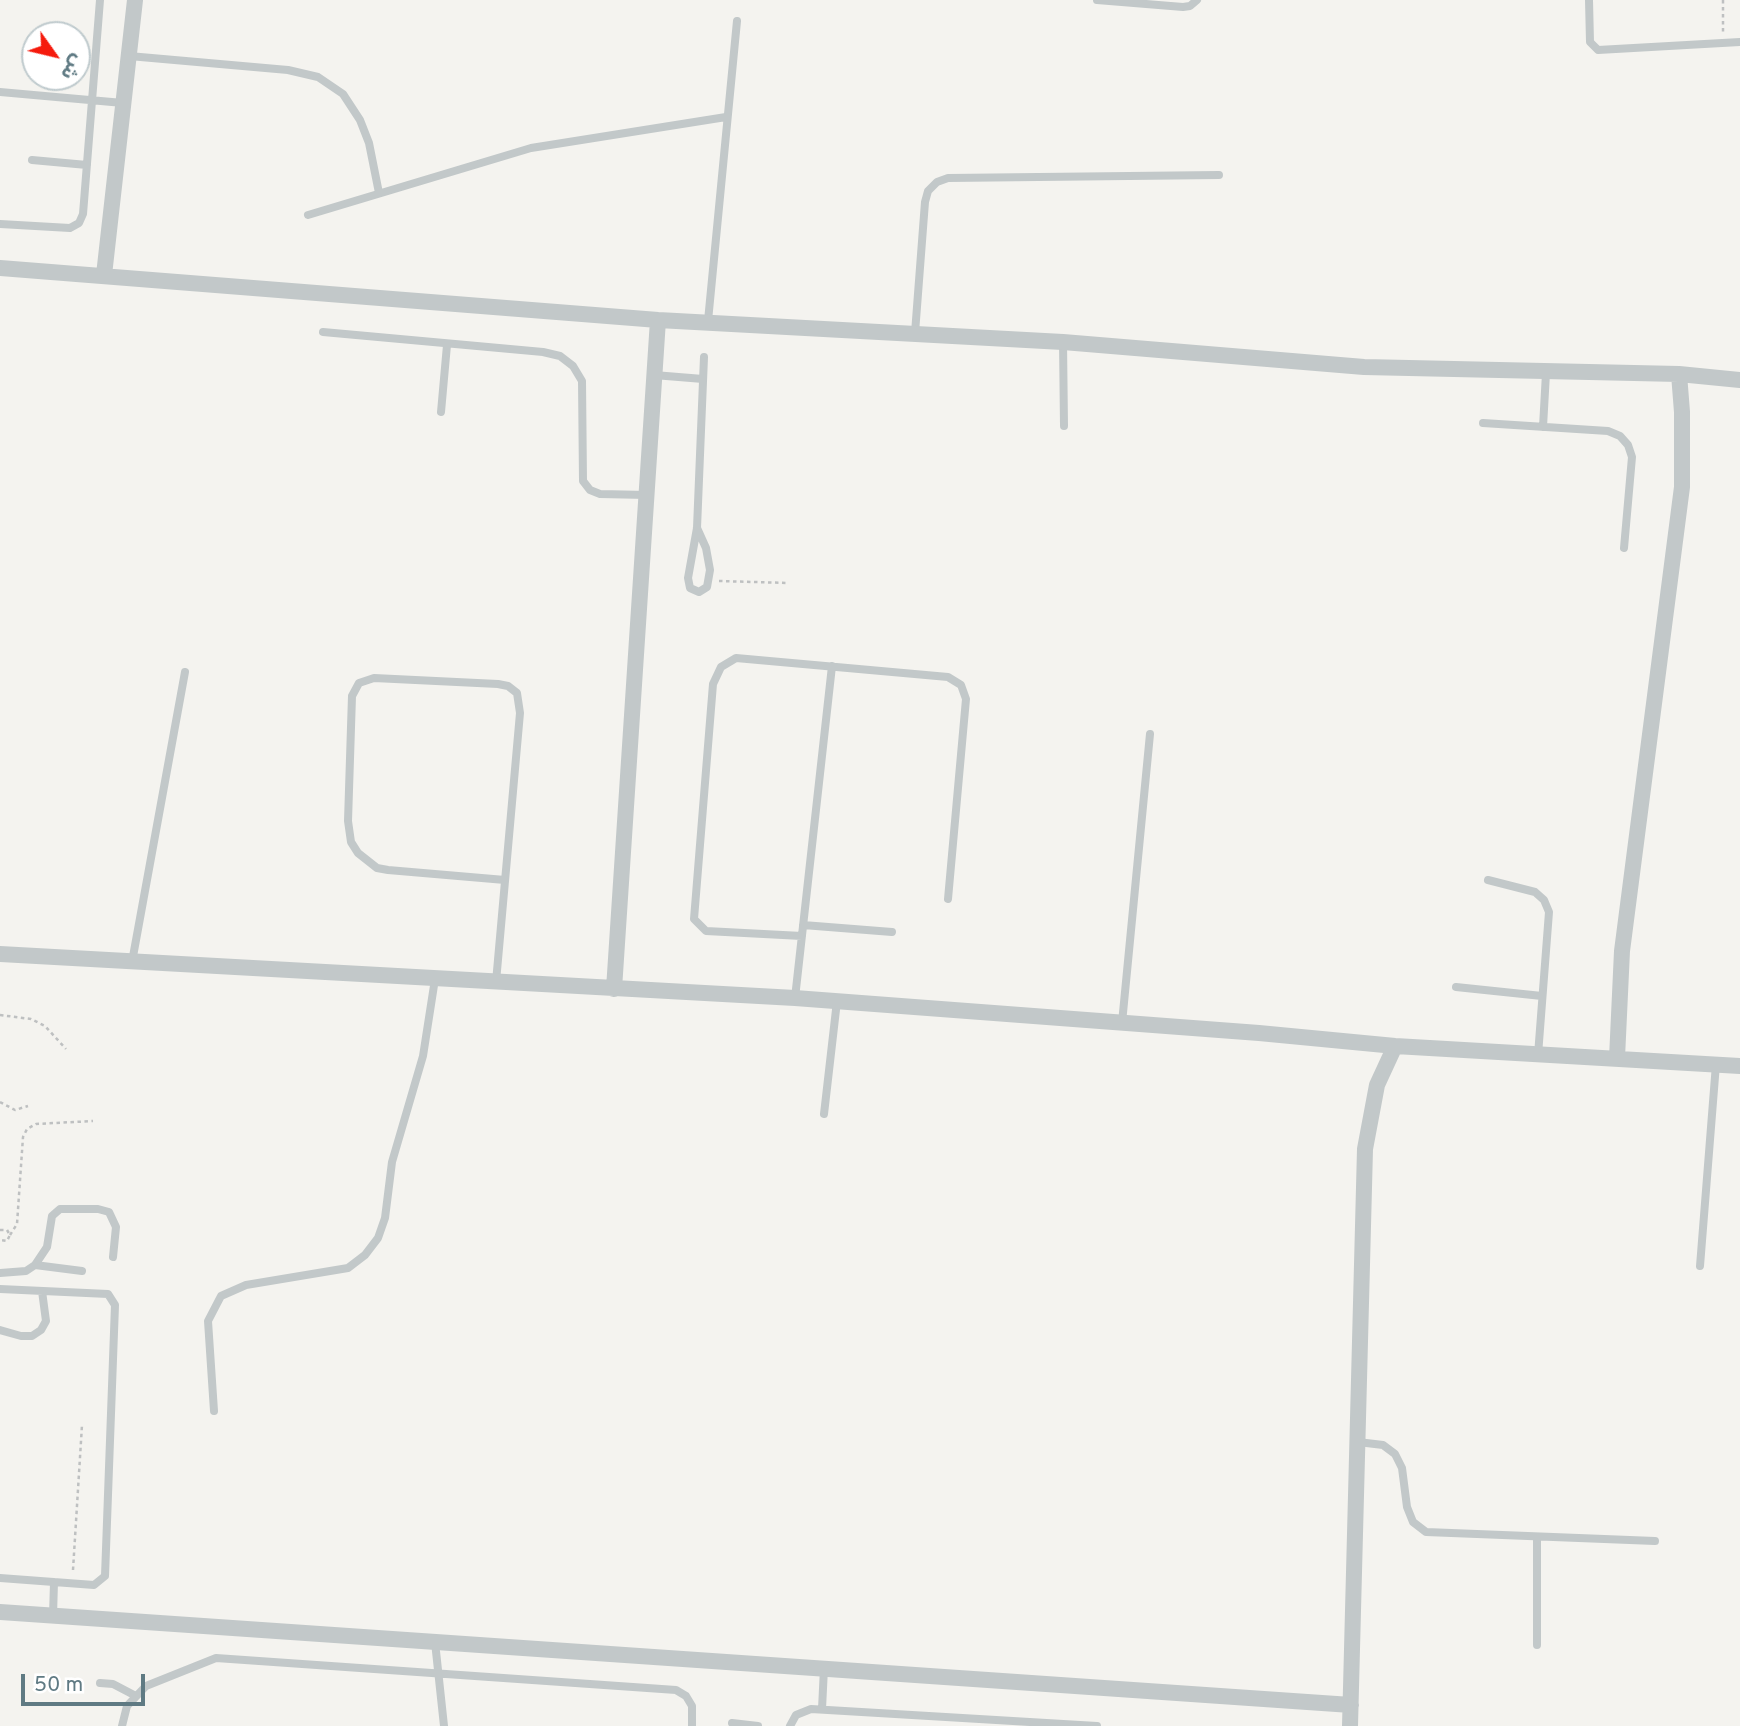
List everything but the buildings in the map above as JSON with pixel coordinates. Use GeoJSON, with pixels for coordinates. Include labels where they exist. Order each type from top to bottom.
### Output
{"type":"FeatureCollection","features":[{"type":"Feature","properties":{"kind":"street"},"geometry":{"type":"LineString","coordinates":[[104,275],[135,0]]}},
{"type":"Feature","properties":{"kind":"street"},"geometry":{"type":"LineString","coordinates":[[0,268],[658,320],[1063,342],[1364,367],[1679,374],[1740,380]]}},
{"type":"Feature","properties":{"kind":"street"},"geometry":{"type":"LineString","coordinates":[[614,989],[658,320]]}},
{"type":"Feature","properties":{"kind":"street"},"geometry":{"type":"LineString","coordinates":[[1617,1058],[1622,951],[1682,487],[1683,437],[1679,374]]}},
{"type":"Feature","properties":{"kind":"street"},"geometry":{"type":"LineString","coordinates":[[0,954],[794,998],[1395,1046],[1740,1066]]}},
{"type":"Feature","properties":{"kind":"street"},"geometry":{"type":"LineString","coordinates":[[1350,1726],[1365,1149],[1377,1085],[1395,1046]]}},
{"type":"Feature","properties":{"kind":"street"},"geometry":{"type":"LineString","coordinates":[[0,1612],[1351,1705]]}},
{"type":"Feature","properties":{"kind":"lane"},"geometry":{"type":"LineString","coordinates":[[0,224],[59,229],[70,228],[79,223],[83,214],[100,0]]}},
{"type":"Feature","properties":{"kind":"lane"},"geometry":{"type":"LineString","coordinates":[[1097,0],[1182,7],[1197,0]]}},
{"type":"Feature","properties":{"kind":"lane"},"geometry":{"type":"LineString","coordinates":[[1589,0],[1590,42],[1598,50],[1740,42]]}},
{"type":"Feature","properties":{"kind":"lane"},"geometry":{"type":"LineString","coordinates":[[708,321],[737,21]]}},
{"type":"Feature","properties":{"kind":"lane"},"geometry":{"type":"LineString","coordinates":[[129,56],[288,70],[318,76],[343,94],[360,120],[373,156],[379,193]]}},
{"type":"Feature","properties":{"kind":"lane"},"geometry":{"type":"LineString","coordinates":[[0,92],[123,103]]}},
{"type":"Feature","properties":{"kind":"lane"},"geometry":{"type":"LineString","coordinates":[[308,215],[531,148],[726,117]]}},
{"type":"Feature","properties":{"kind":"lane"},"geometry":{"type":"LineString","coordinates":[[32,160],[87,165]]}},
{"type":"Feature","properties":{"kind":"lane"},"geometry":{"type":"LineString","coordinates":[[915,333],[925,202],[928,191],[937,182],[948,178],[1219,175]]}},
{"type":"Feature","properties":{"kind":"lane"},"geometry":{"type":"LineString","coordinates":[[323,332],[543,352],[560,356],[573,366],[582,381],[583,481],[590,489],[600,494],[648,495]]}},
{"type":"Feature","properties":{"kind":"lane"},"geometry":{"type":"LineString","coordinates":[[1063,342],[1064,426]]}},
{"type":"Feature","properties":{"kind":"lane"},"geometry":{"type":"LineString","coordinates":[[441,412],[447,345]]}},
{"type":"Feature","properties":{"kind":"lane"},"geometry":{"type":"LineString","coordinates":[[697,528],[709,559],[708,581],[699,592],[688,583],[697,528],[704,356]]}},
{"type":"Feature","properties":{"kind":"lane"},"geometry":{"type":"LineString","coordinates":[[1543,427],[1546,373]]}},
{"type":"Feature","properties":{"kind":"lane"},"geometry":{"type":"LineString","coordinates":[[654,374],[703,379]]}},
{"type":"Feature","properties":{"kind":"lane"},"geometry":{"type":"LineString","coordinates":[[1483,423],[1608,432],[1619,436],[1628,445],[1632,470],[1624,548]]}},
{"type":"Feature","properties":{"kind":"lane"},"geometry":{"type":"LineString","coordinates":[[802,936],[706,931],[694,919],[713,684],[721,667],[736,659],[948,677],[961,685],[965,692],[948,899]]}},
{"type":"Feature","properties":{"kind":"lane"},"geometry":{"type":"LineString","coordinates":[[794,998],[832,666]]}},
{"type":"Feature","properties":{"kind":"lane"},"geometry":{"type":"LineString","coordinates":[[132,962],[185,672]]}},
{"type":"Feature","properties":{"kind":"lane"},"geometry":{"type":"LineString","coordinates":[[496,982],[520,713],[517,693],[509,686],[498,684],[374,678],[359,683],[352,696],[348,821],[351,842],[358,853],[377,868],[505,880]]}},
{"type":"Feature","properties":{"kind":"lane"},"geometry":{"type":"LineString","coordinates":[[1122,1023],[1150,734]]}},
{"type":"Feature","properties":{"kind":"lane"},"geometry":{"type":"LineString","coordinates":[[1488,880],[1535,892],[1544,900],[1549,912],[1538,1055]]}},
{"type":"Feature","properties":{"kind":"lane"},"geometry":{"type":"LineString","coordinates":[[803,925],[892,932]]}},
{"type":"Feature","properties":{"kind":"lane"},"geometry":{"type":"LineString","coordinates":[[214,1412],[208,1321],[221,1296],[246,1284],[348,1268],[365,1255],[378,1238],[385,1218],[392,1162],[423,1056],[435,979]]}},
{"type":"Feature","properties":{"kind":"lane"},"geometry":{"type":"LineString","coordinates":[[1456,987],[1542,996]]}},
{"type":"Feature","properties":{"kind":"lane"},"geometry":{"type":"LineString","coordinates":[[824,1114],[837,1002]]}},
{"type":"Feature","properties":{"kind":"lane"},"geometry":{"type":"LineString","coordinates":[[1700,1266],[1716,1064]]}},
{"type":"Feature","properties":{"kind":"lane"},"geometry":{"type":"LineString","coordinates":[[0,1273],[26,1271],[35,1265],[47,1247],[52,1216],[60,1209],[98,1209],[109,1212],[115,1222],[113,1257]]}},
{"type":"Feature","properties":{"kind":"lane"},"geometry":{"type":"LineString","coordinates":[[35,1265],[82,1271]]}},
{"type":"Feature","properties":{"kind":"lane"},"geometry":{"type":"LineString","coordinates":[[0,1289],[108,1294],[116,1305],[107,1569],[101,1582],[94,1585],[0,1578]]}},
{"type":"Feature","properties":{"kind":"lane"},"geometry":{"type":"LineString","coordinates":[[0,1331],[32,1336],[41,1331],[46,1321],[43,1291]]}},
{"type":"Feature","properties":{"kind":"lane"},"geometry":{"type":"LineString","coordinates":[[1358,1442],[1383,1445],[1395,1454],[1402,1468],[1407,1507],[1413,1522],[1426,1532],[1655,1541]]}},
{"type":"Feature","properties":{"kind":"lane"},"geometry":{"type":"LineString","coordinates":[[1536,1645],[1537,1538]]}},
{"type":"Feature","properties":{"kind":"lane"},"geometry":{"type":"LineString","coordinates":[[52,1616],[54,1582]]}},
{"type":"Feature","properties":{"kind":"lane"},"geometry":{"type":"LineString","coordinates":[[435,1641],[444,1726]]}},
{"type":"Feature","properties":{"kind":"lane"},"geometry":{"type":"LineString","coordinates":[[122,1726],[127,1706],[134,1695],[146,1686],[216,1658],[676,1690],[686,1696],[692,1706],[692,1726]]}},
{"type":"Feature","properties":{"kind":"lane"},"geometry":{"type":"LineString","coordinates":[[822,1709],[824,1668]]}},
{"type":"Feature","properties":{"kind":"lane"},"geometry":{"type":"LineString","coordinates":[[100,1683],[113,1684],[134,1695]]}},
{"type":"Feature","properties":{"kind":"lane"},"geometry":{"type":"LineString","coordinates":[[790,1726],[803,1711],[822,1709],[1097,1726]]}},
{"type":"Feature","properties":{"kind":"lane"},"geometry":{"type":"LineString","coordinates":[[732,1723],[758,1726]]}},
{"type":"Feature","properties":{"kind":"path"},"geometry":{"type":"LineString","coordinates":[[1723,0],[1723,44]]}},
{"type":"Feature","properties":{"kind":"path"},"geometry":{"type":"LineString","coordinates":[[708,581],[788,583]]}},
{"type":"Feature","properties":{"kind":"path"},"geometry":{"type":"LineString","coordinates":[[0,1015],[31,1019],[45,1026],[66,1049]]}},
{"type":"Feature","properties":{"kind":"path"},"geometry":{"type":"LineString","coordinates":[[0,1102],[15,1110],[27,1106]]}},
{"type":"Feature","properties":{"kind":"path"},"geometry":{"type":"LineString","coordinates":[[0,1240],[7,1241],[17,1224],[23,1138],[27,1129],[36,1124],[93,1121]]}},
{"type":"Feature","properties":{"kind":"path"},"geometry":{"type":"LineString","coordinates":[[0,1230],[7,1230],[10,1236]]}},
{"type":"Feature","properties":{"kind":"path"},"geometry":{"type":"LineString","coordinates":[[72,1584],[82,1425]]}}]}
